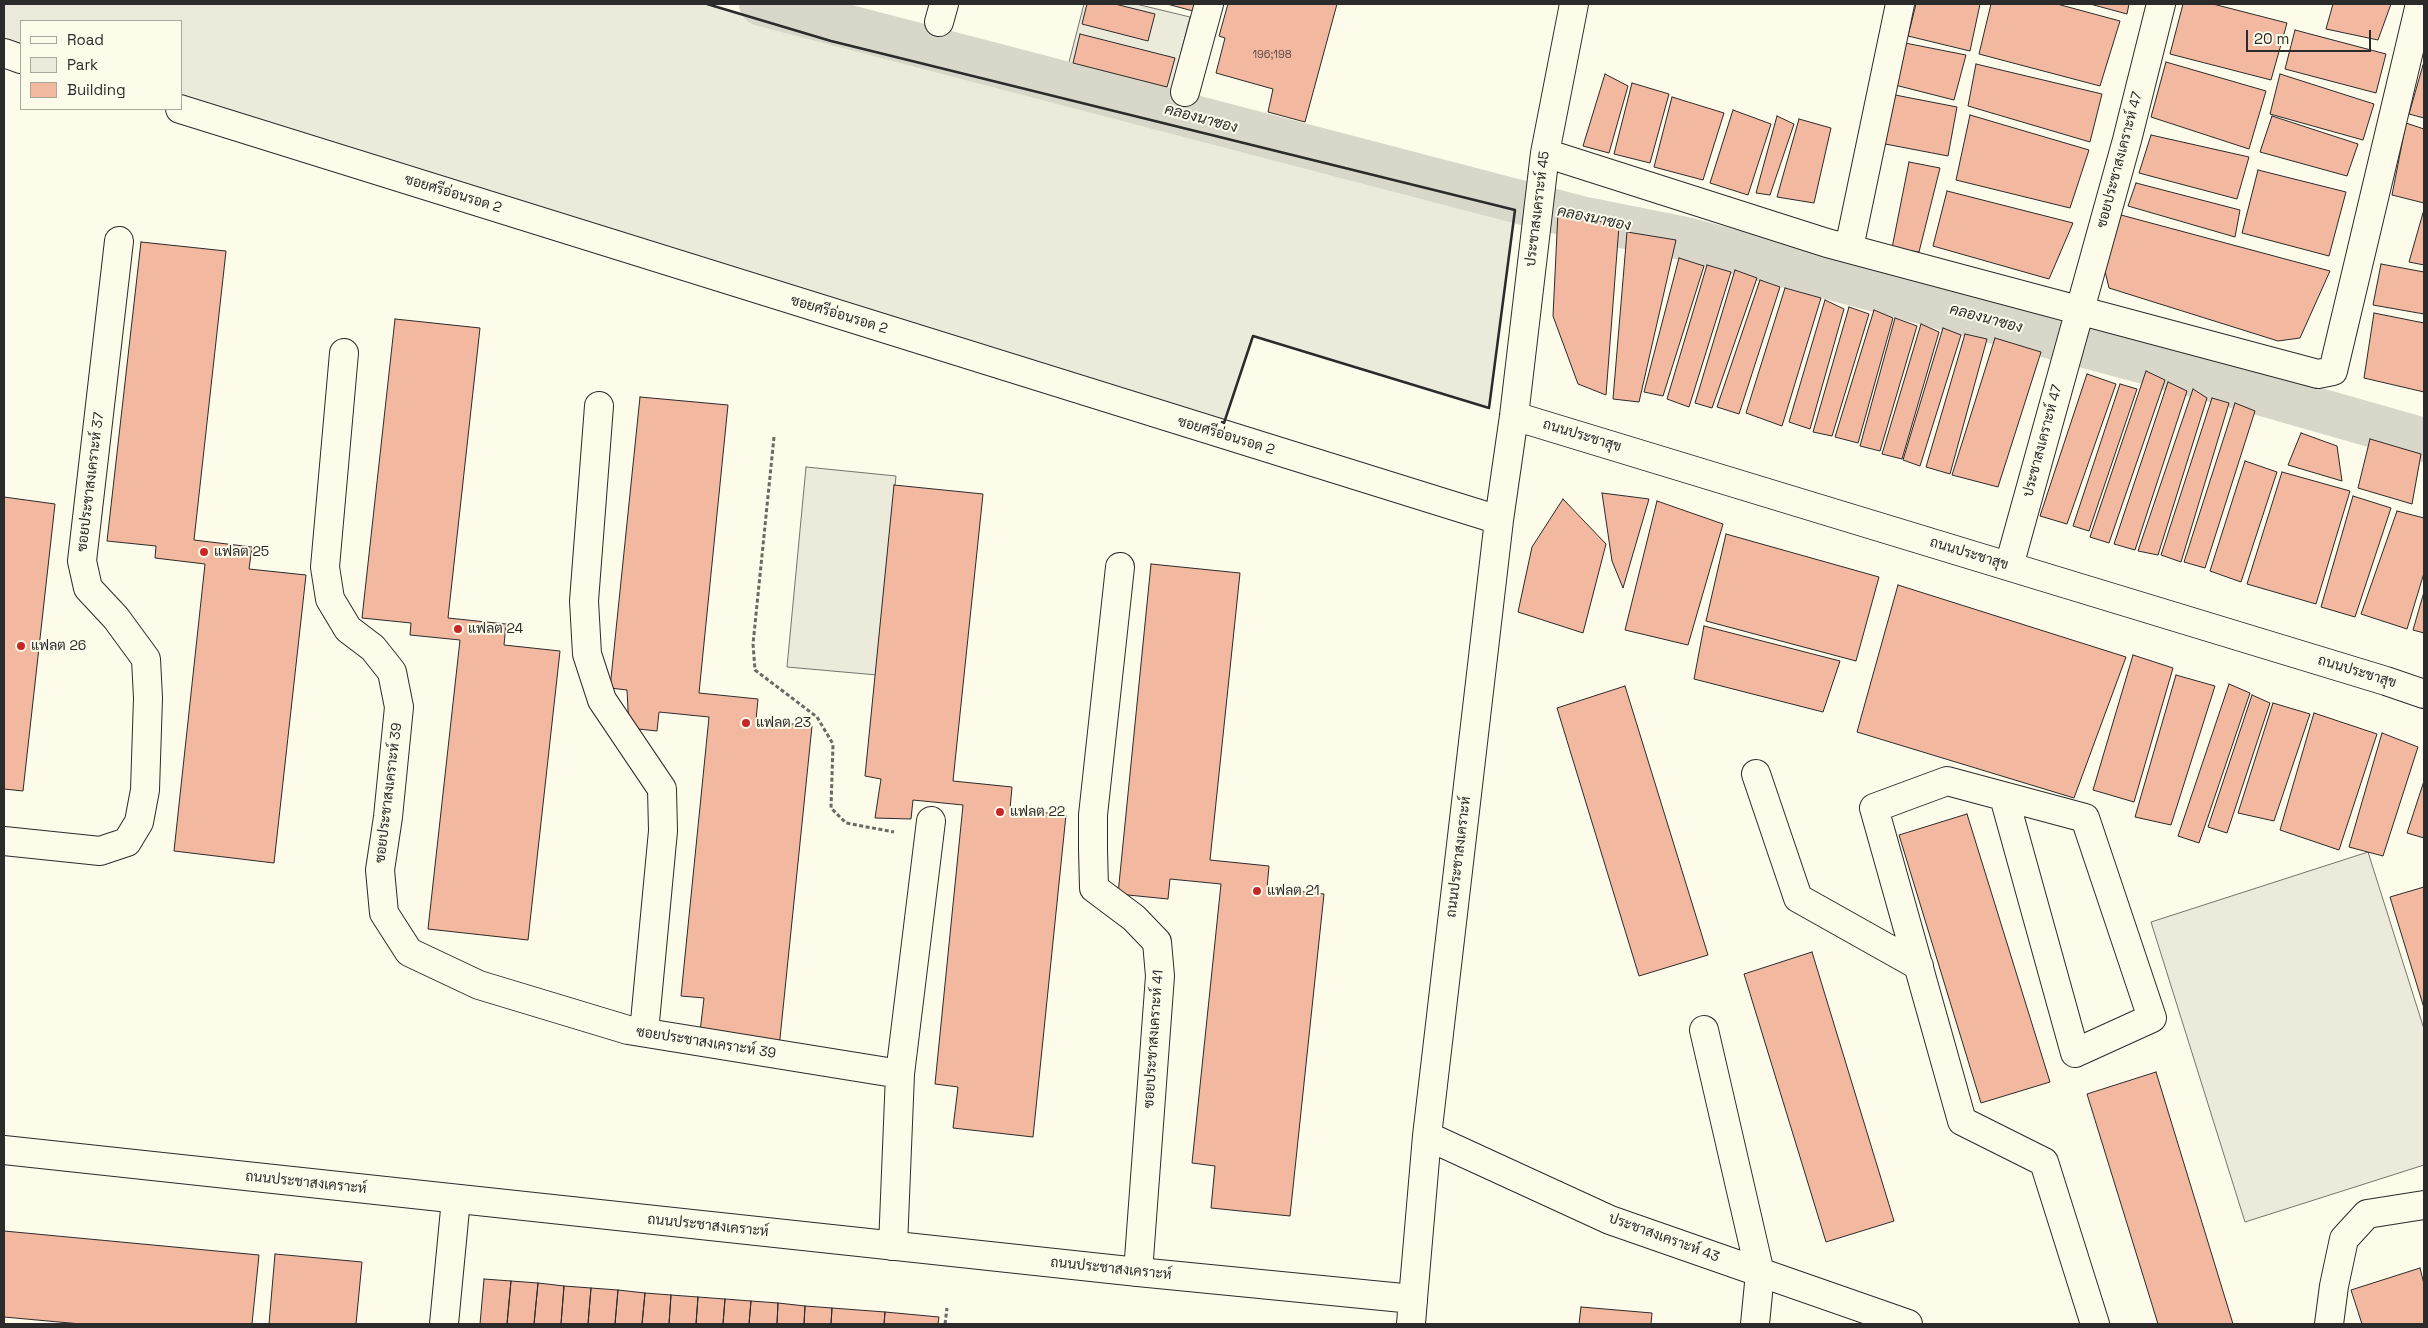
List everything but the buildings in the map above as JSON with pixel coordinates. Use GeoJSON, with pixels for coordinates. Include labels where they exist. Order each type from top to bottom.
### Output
{"type":"FeatureCollection","features":[{"type":"Feature","properties":{"kind":"street"},"geometry":{"type":"LineString","coordinates":[[1185,92],[1210,4]]}},
{"type":"Feature","properties":{"kind":"street","name":"ประชาสงเคราะห์ 45"},"geometry":{"type":"LineString","coordinates":[[1514,416],[1545,153],[1574,4]]}},
{"type":"Feature","properties":{"kind":"street"},"geometry":{"type":"LineString","coordinates":[[1849,248],[1900,4]]}},
{"type":"Feature","properties":{"kind":"street","name":"ซอยประชาสงเคราะห์ 47"},"geometry":{"type":"LineString","coordinates":[[2079,313],[2127,140],[2161,4]]}},
{"type":"Feature","properties":{"kind":"street"},"geometry":{"type":"LineString","coordinates":[[1545,153],[1849,248],[2079,313],[2318,374],[2333,371],[2420,4]]}},
{"type":"Feature","properties":{"kind":"street"},"geometry":{"type":"LineString","coordinates":[[4,53],[20,59]]}},
{"type":"Feature","properties":{"kind":"street","name":"ซอยศรีอ่อนรอด 2"},"geometry":{"type":"LineString","coordinates":[[182,110],[1499,520]]}},
{"type":"Feature","properties":{"kind":"street","name":"ซอยประชาสงเคราะห์ 37"},"geometry":{"type":"LineString","coordinates":[[4,841],[100,851],[128,842],[139,822],[146,762],[148,698],[146,659],[116,618],[88,588],[82,561],[119,241]]}},
{"type":"Feature","properties":{"kind":"street","name":"ประชาสงเคราะห์ 47"},"geometry":{"type":"LineString","coordinates":[[2009,566],[2079,313]]}},
{"type":"Feature","properties":{"kind":"street","name":"ซอยประชาสงเคราะห์ 39"},"geometry":{"type":"LineString","coordinates":[[344,353],[325,566],[330,598],[348,629],[373,648],[392,672],[399,707],[388,817],[380,870],[384,914],[408,952],[479,985],[628,1030],[900,1074]]}},
{"type":"Feature","properties":{"kind":"street"},"geometry":{"type":"LineString","coordinates":[[599,406],[584,601],[587,654],[602,700],[662,789],[663,831],[644,1032]]}},
{"type":"Feature","properties":{"kind":"street","name":"ถนนประชาสงเคราะห์"},"geometry":{"type":"LineString","coordinates":[[4,1150],[1138,1272],[1412,1312],[1427,1136],[1499,520],[1514,416]]}},
{"type":"Feature","properties":{"kind":"street","name":"ถนนประชาสุข"},"geometry":{"type":"LineString","coordinates":[[1514,416],[2386,680],[2424,694]]}},
{"type":"Feature","properties":{"kind":"street","name":"ซอยประชาสงเคราะห์ 41"},"geometry":{"type":"LineString","coordinates":[[1120,567],[1093,815],[1093,850],[1094,888],[1134,918],[1157,942],[1160,976],[1138,1272]]}},
{"type":"Feature","properties":{"kind":"street"},"geometry":{"type":"LineString","coordinates":[[1756,774],[1798,898],[1919,966]]}},
{"type":"Feature","properties":{"kind":"street"},"geometry":{"type":"LineString","coordinates":[[2004,797],[2075,1053],[2152,1018],[2085,818],[1946,781],[1874,808],[1962,1121],[2044,1162],[2095,1324]]}},
{"type":"Feature","properties":{"kind":"street"},"geometry":{"type":"LineString","coordinates":[[893,1246],[900,1074],[930,830]]}},
{"type":"Feature","properties":{"kind":"street"},"geometry":{"type":"LineString","coordinates":[[1704,1030],[1760,1272],[1755,1324]]}},
{"type":"Feature","properties":{"kind":"street","name":"ประชาสงเคราะห์ 43"},"geometry":{"type":"LineString","coordinates":[[1427,1136],[1610,1220],[1908,1324]]}},
{"type":"Feature","properties":{"kind":"street"},"geometry":{"type":"LineString","coordinates":[[444,1324],[456,1199]]}},
{"type":"Feature","properties":{"kind":"street"},"geometry":{"type":"LineString","coordinates":[[2329,1324],[2334,1286],[2344,1239],[2368,1214],[2424,1205]]}},
{"type":"Feature","properties":{"kind":"path"},"geometry":{"type":"LineString","coordinates":[[774,436],[753,644],[755,670],[818,716],[833,744],[831,808],[846,823],[930,830]]}},
{"type":"Feature","properties":{"kind":"path"},"geometry":{"type":"LineString","coordinates":[[945,1324],[946,1308]]}},
{"type":"Feature","properties":{"kind":"green space"},"geometry":{"type":"Polygon","coordinates":[[[4,4],[707,4],[831,41],[1515,210],[1489,408],[1253,336],[1224,423],[182,98],[182,20],[20,20],[20,48],[4,43],[4,4]]]}},
{"type":"Feature","properties":{"kind":"green space"},"geometry":{"type":"Polygon","coordinates":[[[806,467],[896,476],[877,675],[787,667],[806,467]]]}},
{"type":"Feature","properties":{"kind":"green space"},"geometry":{"type":"Polygon","coordinates":[[[2368,852],[2424,1029],[2424,1165],[2245,1222],[2151,922],[2368,852]]]}},
{"type":"Feature","properties":{"kind":"shaded area"},"geometry":{"type":"Polygon","coordinates":[[[1084,4],[1136,4],[1190,17],[1171,92],[1068,66],[1084,4]]]}},
{"type":"Feature","properties":{"kind":"waterway","name":"คลองนาซอง"},"geometry":{"type":"LineString","coordinates":[[761,4],[1581,218],[1686,239],[2238,387],[2424,440]]}},
{"type":"Feature","properties":{"kind":"wall"},"geometry":{"type":"LineString","coordinates":[[707,4],[831,41],[1515,210],[1489,408],[1253,336],[1224,423],[1222,422]]}},
{"type":"Feature","properties":{"kind":"place","name":"แฟลต 25"},"geometry":{"type":"Point","coordinates":[204,552]}},
{"type":"Feature","properties":{"kind":"place","name":"แฟลต 24"},"geometry":{"type":"Point","coordinates":[458,629]}},
{"type":"Feature","properties":{"kind":"place","name":"แฟลต 26"},"geometry":{"type":"Point","coordinates":[21,646]}},
{"type":"Feature","properties":{"kind":"place","name":"แฟลต 23"},"geometry":{"type":"Point","coordinates":[746,723]}},
{"type":"Feature","properties":{"kind":"place","name":"แฟลต 22"},"geometry":{"type":"Point","coordinates":[1000,812]}},
{"type":"Feature","properties":{"kind":"place","name":"แฟลต 21"},"geometry":{"type":"Point","coordinates":[1257,891]}}]}
